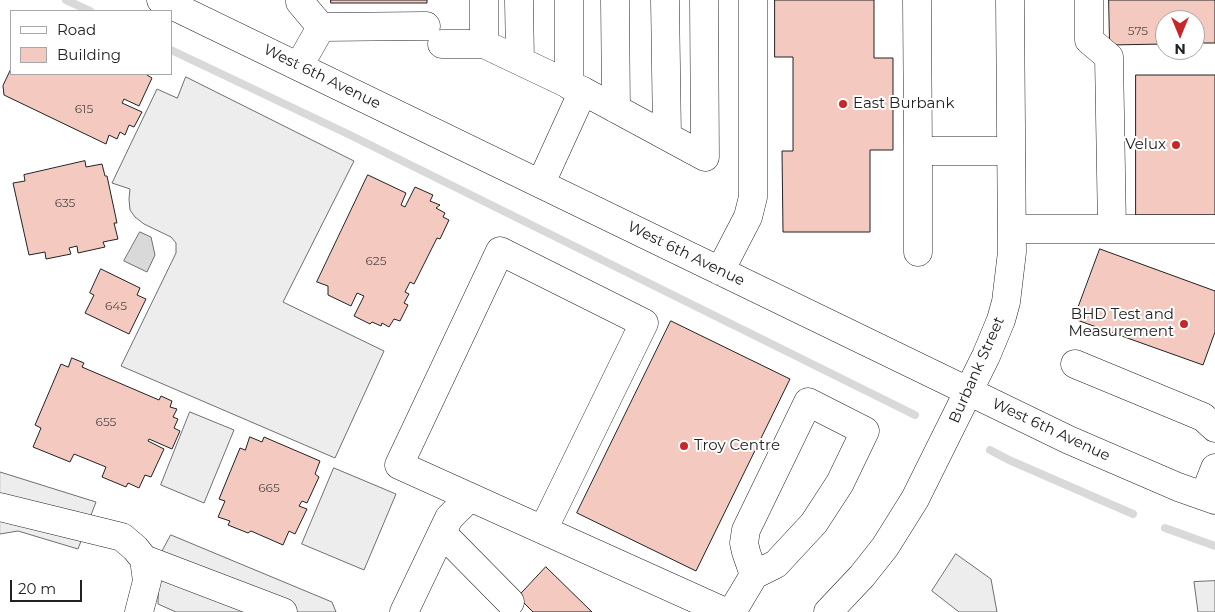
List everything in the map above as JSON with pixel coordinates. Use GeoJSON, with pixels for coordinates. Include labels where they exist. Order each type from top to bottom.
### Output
{"type":"FeatureCollection","features":[{"type":"Feature","properties":{"kind":"street","name":"West 6th Avenue"},"geometry":{"type":"LineString","coordinates":[[161,0],[1068,440],[1210,498]]}},
{"type":"Feature","properties":{"kind":"street"},"geometry":{"type":"LineString","coordinates":[[300,0],[321,26],[434,35],[484,44],[576,88],[705,156],[704,0]]}},
{"type":"Feature","properties":{"kind":"street"},"geometry":{"type":"LineString","coordinates":[[484,0],[484,44]]}},
{"type":"Feature","properties":{"kind":"street"},"geometry":{"type":"LineString","coordinates":[[519,0],[520,61]]}},
{"type":"Feature","properties":{"kind":"street"},"geometry":{"type":"LineString","coordinates":[[541,183],[576,88],[569,0]]}},
{"type":"Feature","properties":{"kind":"street"},"geometry":{"type":"LineString","coordinates":[[615,0],[616,109]]}},
{"type":"Feature","properties":{"kind":"street"},"geometry":{"type":"LineString","coordinates":[[665,0],[667,135]]}},
{"type":"Feature","properties":{"kind":"street"},"geometry":{"type":"LineString","coordinates":[[720,271],[748,216],[753,197],[753,0]]}},
{"type":"Feature","properties":{"kind":"street"},"geometry":{"type":"LineString","coordinates":[[917,0],[918,252]]}},
{"type":"Feature","properties":{"kind":"street","name":"Burbank Street"},"geometry":{"type":"LineString","coordinates":[[828,612],[862,576],[879,554],[915,499],[986,356],[1001,320],[1006,302],[1012,252],[1010,0]]}},
{"type":"Feature","properties":{"kind":"street"},"geometry":{"type":"LineString","coordinates":[[1089,0],[1090,40],[1109,57],[1112,229]]}},
{"type":"Feature","properties":{"kind":"street"},"geometry":{"type":"LineString","coordinates":[[299,66],[321,26]]}},
{"type":"Feature","properties":{"kind":"street"},"geometry":{"type":"LineString","coordinates":[[918,151],[1011,150]]}},
{"type":"Feature","properties":{"kind":"street"},"geometry":{"type":"LineString","coordinates":[[1012,229],[1215,229]]}},
{"type":"Feature","properties":{"kind":"street"},"geometry":{"type":"LineString","coordinates":[[543,530],[644,322],[500,251],[399,465],[470,496],[543,530],[725,612]]}},
{"type":"Feature","properties":{"kind":"street"},"geometry":{"type":"LineString","coordinates":[[1075,364],[1203,417],[1215,428]]}},
{"type":"Feature","properties":{"kind":"street"},"geometry":{"type":"LineString","coordinates":[[732,612],[754,575],[776,564],[814,523],[840,483],[865,430],[808,402],[746,530],[744,542],[754,575]]}},
{"type":"Feature","properties":{"kind":"street"},"geometry":{"type":"LineString","coordinates":[[1210,498],[1215,468]]}},
{"type":"Feature","properties":{"kind":"street"},"geometry":{"type":"LineString","coordinates":[[408,610],[450,518],[470,496]]}},
{"type":"Feature","properties":{"kind":"street"},"geometry":{"type":"LineString","coordinates":[[0,506],[122,537],[144,559],[283,612]]}},
{"type":"Feature","properties":{"kind":"street"},"geometry":{"type":"LineString","coordinates":[[442,533],[510,602]]}},
{"type":"Feature","properties":{"kind":"street"},"geometry":{"type":"LineString","coordinates":[[139,612],[147,581],[144,559]]}},
{"type":"Feature","properties":{"kind":"shaded area"},"geometry":{"type":"Polygon","coordinates":[[[186,77],[354,161],[283,302],[384,351],[335,458],[121,366],[176,253],[176,243],[171,237],[144,224],[135,217],[130,210],[130,189],[112,183],[157,89],[177,98],[186,77]]]}},
{"type":"Feature","properties":{"kind":"shaded area"},"geometry":{"type":"Polygon","coordinates":[[[140,232],[151,237],[155,255],[147,272],[124,261],[140,232]]]}},
{"type":"Feature","properties":{"kind":"shaded area"},"geometry":{"type":"Polygon","coordinates":[[[190,412],[234,430],[204,503],[161,485],[190,412]]]}},
{"type":"Feature","properties":{"kind":"shaded area"},"geometry":{"type":"Polygon","coordinates":[[[334,468],[396,494],[364,570],[302,544],[334,468]]]}},
{"type":"Feature","properties":{"kind":"shaded area"},"geometry":{"type":"Polygon","coordinates":[[[0,472],[96,502],[78,549],[18,531],[0,534],[0,472]]]}},
{"type":"Feature","properties":{"kind":"shaded area"},"geometry":{"type":"Polygon","coordinates":[[[171,535],[332,602],[336,612],[176,612],[158,604],[159,557],[171,535]]]}},
{"type":"Feature","properties":{"kind":"shaded area"},"geometry":{"type":"Polygon","coordinates":[[[956,554],[991,579],[997,612],[959,612],[932,591],[956,554]]]}},
{"type":"Feature","properties":{"kind":"shaded area"},"geometry":{"type":"Polygon","coordinates":[[[1215,581],[1215,612],[1198,612],[1194,582],[1215,581]]]}},
{"type":"Feature","properties":{"kind":"building"},"geometry":{"type":"Polygon","coordinates":[[[331,0],[427,0],[427,3],[331,3],[331,0]]]}},
{"type":"Feature","properties":{"kind":"building","name":"East Burbank"},"geometry":{"type":"Polygon","coordinates":[[[775,0],[874,0],[874,58],[893,58],[893,150],[870,150],[870,232],[783,232],[782,151],[793,151],[793,57],[775,57],[775,0]]]}},
{"type":"Feature","properties":{"kind":"building"},"geometry":{"type":"Polygon","coordinates":[[[1109,0],[1215,0],[1215,43],[1205,43],[1205,10],[1155,10],[1155,44],[1110,45],[1109,0]]]}},
{"type":"Feature","properties":{"kind":"building"},"geometry":{"type":"Polygon","coordinates":[[[10,71],[10,75],[147,75],[152,78],[139,106],[124,99],[122,103],[142,112],[134,127],[129,125],[125,135],[120,132],[117,139],[109,135],[106,144],[4,95],[3,86],[10,71]]]}},
{"type":"Feature","properties":{"kind":"building","name":"Velux"},"geometry":{"type":"Polygon","coordinates":[[[1136,75],[1215,75],[1215,215],[1136,215],[1136,75]]]}},
{"type":"Feature","properties":{"kind":"building"},"geometry":{"type":"Polygon","coordinates":[[[85,161],[86,167],[102,164],[105,176],[107,176],[117,223],[114,223],[118,239],[103,242],[105,247],[78,253],[77,246],[69,248],[71,254],[46,259],[45,252],[29,255],[13,183],[25,181],[24,175],[85,161]]]}},
{"type":"Feature","properties":{"kind":"building"},"geometry":{"type":"Polygon","coordinates":[[[368,175],[406,193],[401,205],[405,207],[415,187],[433,195],[430,201],[440,205],[436,208],[445,213],[443,217],[449,220],[440,239],[437,238],[414,284],[410,282],[405,292],[409,294],[404,303],[408,305],[400,321],[394,319],[389,327],[382,323],[381,326],[372,322],[370,324],[354,316],[364,296],[357,293],[351,306],[328,295],[328,286],[317,282],[368,175]]]}},
{"type":"Feature","properties":{"kind":"building"},"geometry":{"type":"Polygon","coordinates":[[[1100,249],[1215,291],[1215,332],[1203,365],[1074,319],[1100,249]]]}},
{"type":"Feature","properties":{"kind":"building"},"geometry":{"type":"Polygon","coordinates":[[[101,269],[140,288],[137,295],[146,299],[129,334],[85,313],[94,295],[90,293],[101,269]]]}},
{"type":"Feature","properties":{"kind":"building","name":"Troy Centre"},"geometry":{"type":"Polygon","coordinates":[[[671,321],[790,379],[696,571],[577,513],[671,321]]]}},
{"type":"Feature","properties":{"kind":"building"},"geometry":{"type":"Polygon","coordinates":[[[72,358],[84,363],[82,367],[159,400],[161,396],[172,401],[170,407],[177,409],[173,417],[178,419],[174,428],[180,431],[172,449],[149,439],[148,441],[164,449],[151,477],[145,475],[139,488],[128,483],[126,487],[102,477],[106,467],[74,454],[70,462],[33,447],[41,428],[35,425],[61,364],[68,367],[72,358]]]}},
{"type":"Feature","properties":{"kind":"building"},"geometry":{"type":"Polygon","coordinates":[[[250,437],[262,442],[264,437],[320,461],[315,474],[319,477],[307,503],[302,501],[299,506],[307,509],[295,534],[289,531],[283,545],[251,531],[248,533],[228,525],[230,521],[218,517],[225,501],[219,499],[240,448],[245,450],[250,437]]]}},
{"type":"Feature","properties":{"kind":"building"},"geometry":{"type":"Polygon","coordinates":[[[546,567],[592,612],[533,612],[518,597],[546,567]]]}},
{"type":"Feature","properties":{"kind":"waterway"},"geometry":{"type":"LineString","coordinates":[[66,0],[88,10]]}},
{"type":"Feature","properties":{"kind":"waterway"},"geometry":{"type":"LineString","coordinates":[[172,50],[350,135],[915,415]]}},
{"type":"Feature","properties":{"kind":"waterway"},"geometry":{"type":"LineString","coordinates":[[990,450],[1133,514]]}},
{"type":"Feature","properties":{"kind":"waterway"},"geometry":{"type":"LineString","coordinates":[[1165,528],[1215,546]]}},
{"type":"Feature","properties":{"kind":"place","name":"East Burbank"},"geometry":{"type":"Point","coordinates":[843,104]}},
{"type":"Feature","properties":{"kind":"place","name":"Velux"},"geometry":{"type":"Point","coordinates":[1176,145]}},
{"type":"Feature","properties":{"kind":"place","name":"BHD Test and Measurement"},"geometry":{"type":"Point","coordinates":[1184,324]}},
{"type":"Feature","properties":{"kind":"place","name":"Troy Centre"},"geometry":{"type":"Point","coordinates":[684,446]}}]}
